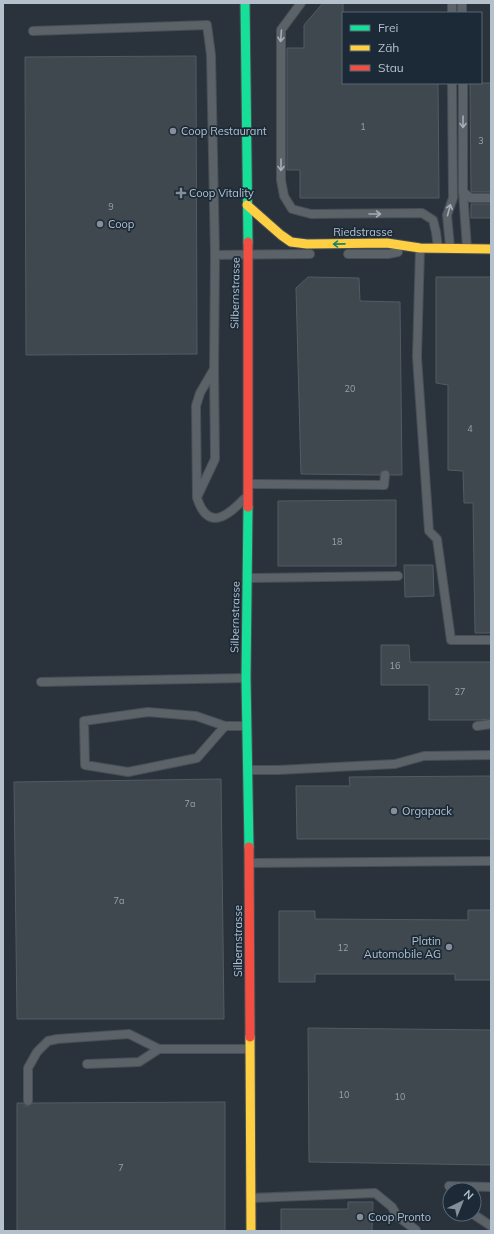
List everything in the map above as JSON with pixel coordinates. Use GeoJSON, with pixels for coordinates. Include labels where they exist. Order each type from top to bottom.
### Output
{"type":"FeatureCollection","features":[{"type":"Feature","properties":{"kind":"street"},"geometry":{"type":"LineString","coordinates":[[234,3],[245,22]]}},
{"type":"Feature","properties":{"kind":"street","name":"Silbernstrasse"},"geometry":{"type":"LineString","coordinates":[[245,3],[248,255],[248,578],[246,678],[250,864],[251,1231]]}},
{"type":"Feature","properties":{"kind":"street","name":"Riedstrasse"},"geometry":{"type":"LineString","coordinates":[[247,205],[291,242],[307,244],[387,243],[438,249],[491,248]]}},
{"type":"Feature","properties":{"kind":"lane"},"geometry":{"type":"LineString","coordinates":[[301,3],[281,30],[281,180],[284,196],[292,209],[311,214],[422,214],[433,220],[438,249]]}},
{"type":"Feature","properties":{"kind":"lane"},"geometry":{"type":"LineString","coordinates":[[33,31],[207,25],[211,55],[215,459],[197,498]]}},
{"type":"Feature","properties":{"kind":"lane"},"geometry":{"type":"LineString","coordinates":[[450,248],[448,215],[453,198],[452,84]]}},
{"type":"Feature","properties":{"kind":"lane"},"geometry":{"type":"LineString","coordinates":[[463,84],[463,192],[467,249]]}},
{"type":"Feature","properties":{"kind":"lane"},"geometry":{"type":"LineString","coordinates":[[463,192],[471,198],[491,198]]}},
{"type":"Feature","properties":{"kind":"lane"},"geometry":{"type":"LineString","coordinates":[[340,254],[388,254],[420,248],[417,357],[429,530],[437,539],[451,640],[491,640]]}},
{"type":"Feature","properties":{"kind":"lane"},"geometry":{"type":"LineString","coordinates":[[214,254],[316,254]]}},
{"type":"Feature","properties":{"kind":"lane"},"geometry":{"type":"LineString","coordinates":[[214,369],[200,393],[196,406],[197,498],[205,513],[213,518],[218,518],[227,515],[248,496]]}},
{"type":"Feature","properties":{"kind":"lane"},"geometry":{"type":"LineString","coordinates":[[247,484],[384,485],[385,475]]}},
{"type":"Feature","properties":{"kind":"lane"},"geometry":{"type":"LineString","coordinates":[[248,578],[398,576]]}},
{"type":"Feature","properties":{"kind":"lane"},"geometry":{"type":"LineString","coordinates":[[41,682],[246,678]]}},
{"type":"Feature","properties":{"kind":"lane"},"geometry":{"type":"LineString","coordinates":[[225,726],[197,758],[128,772],[85,765],[84,721],[148,712],[196,716],[225,726],[247,726]]}},
{"type":"Feature","properties":{"kind":"lane"},"geometry":{"type":"LineString","coordinates":[[476,726],[491,724]]}},
{"type":"Feature","properties":{"kind":"lane"},"geometry":{"type":"LineString","coordinates":[[248,770],[278,770],[395,764],[424,756],[491,756]]}},
{"type":"Feature","properties":{"kind":"lane"},"geometry":{"type":"LineString","coordinates":[[250,864],[491,861]]}},
{"type":"Feature","properties":{"kind":"lane"},"geometry":{"type":"LineString","coordinates":[[28,1101],[28,1068],[37,1052],[48,1041],[57,1039],[129,1034],[159,1049],[250,1049]]}},
{"type":"Feature","properties":{"kind":"lane"},"geometry":{"type":"LineString","coordinates":[[87,1064],[139,1062],[159,1049]]}},
{"type":"Feature","properties":{"kind":"lane"},"geometry":{"type":"LineString","coordinates":[[250,1198],[376,1193],[392,1207],[397,1216],[416,1231]]}},
{"type":"Feature","properties":{"kind":"lane"},"geometry":{"type":"LineString","coordinates":[[482,1220],[491,1226]]}},
{"type":"Feature","properties":{"kind":"building"},"geometry":{"type":"Polygon","coordinates":[[[323,3],[343,3],[342,84],[438,84],[439,198],[300,198],[300,170],[287,170],[287,48],[304,48],[304,25],[323,3]]]}},
{"type":"Feature","properties":{"kind":"building"},"geometry":{"type":"Polygon","coordinates":[[[196,56],[197,354],[26,355],[25,57],[196,56]]]}},
{"type":"Feature","properties":{"kind":"building"},"geometry":{"type":"Polygon","coordinates":[[[491,83],[491,192],[471,191],[470,84],[491,83]]]}},
{"type":"Feature","properties":{"kind":"building"},"geometry":{"type":"Polygon","coordinates":[[[471,204],[491,204],[491,218],[471,218],[471,204]]]}},
{"type":"Feature","properties":{"kind":"building"},"geometry":{"type":"Polygon","coordinates":[[[308,277],[359,278],[360,301],[400,302],[402,475],[390,475],[388,471],[385,470],[381,472],[380,475],[301,474],[296,288],[308,277]]]}},
{"type":"Feature","properties":{"kind":"building"},"geometry":{"type":"Polygon","coordinates":[[[436,277],[491,277],[491,633],[475,633],[473,503],[464,503],[463,471],[448,470],[448,385],[436,383],[436,277]]]}},
{"type":"Feature","properties":{"kind":"building"},"geometry":{"type":"Polygon","coordinates":[[[396,500],[396,566],[278,566],[278,501],[396,500]]]}},
{"type":"Feature","properties":{"kind":"building"},"geometry":{"type":"Polygon","coordinates":[[[404,565],[433,565],[434,596],[405,597],[404,565]]]}},
{"type":"Feature","properties":{"kind":"building"},"geometry":{"type":"Polygon","coordinates":[[[381,645],[409,645],[410,662],[491,662],[491,719],[429,720],[429,685],[381,685],[381,645]]]}},
{"type":"Feature","properties":{"kind":"building","name":"Orgapack"},"geometry":{"type":"Polygon","coordinates":[[[491,776],[491,839],[297,839],[296,786],[350,786],[349,777],[491,776]]]}},
{"type":"Feature","properties":{"kind":"building"},"geometry":{"type":"Polygon","coordinates":[[[221,779],[224,1019],[17,1019],[14,782],[221,779]]]}},
{"type":"Feature","properties":{"kind":"building"},"geometry":{"type":"Polygon","coordinates":[[[468,910],[491,910],[491,980],[455,980],[455,974],[315,974],[315,982],[279,982],[279,911],[315,911],[315,919],[468,920],[468,910]]]}},
{"type":"Feature","properties":{"kind":"building"},"geometry":{"type":"Polygon","coordinates":[[[308,1028],[491,1030],[491,1165],[309,1162],[308,1028]]]}},
{"type":"Feature","properties":{"kind":"building"},"geometry":{"type":"Polygon","coordinates":[[[225,1102],[225,1231],[17,1231],[17,1103],[23,1103],[25,1106],[28,1106],[33,1103],[225,1102]]]}},
{"type":"Feature","properties":{"kind":"building"},"geometry":{"type":"Polygon","coordinates":[[[348,1202],[373,1202],[372,1231],[281,1231],[281,1209],[348,1209],[348,1202]]]}},
{"type":"Feature","properties":{"kind":"traffic: fast"},"geometry":{"type":"LineString","coordinates":[[245,3],[248,242]]}},
{"type":"Feature","properties":{"kind":"traffic: fast"},"geometry":{"type":"LineString","coordinates":[[248,507],[246,678],[249,847]]}},
{"type":"Feature","properties":{"kind":"traffic: slow"},"geometry":{"type":"LineString","coordinates":[[247,205],[291,242],[307,244],[387,243],[420,248],[491,249]]}},
{"type":"Feature","properties":{"kind":"traffic: slow"},"geometry":{"type":"LineString","coordinates":[[250,1037],[251,1231]]}},
{"type":"Feature","properties":{"kind":"traffic: jam"},"geometry":{"type":"LineString","coordinates":[[248,242],[248,507]]}},
{"type":"Feature","properties":{"kind":"traffic: jam"},"geometry":{"type":"LineString","coordinates":[[249,847],[250,1037]]}},
{"type":"Feature","properties":{"kind":"place","name":"Coop Restaurant"},"geometry":{"type":"Point","coordinates":[173,131]}},
{"type":"Feature","properties":{"kind":"place","name":"Coop Vitality"},"geometry":{"type":"Point","coordinates":[181,193]}},
{"type":"Feature","properties":{"kind":"place","name":"Coop"},"geometry":{"type":"Point","coordinates":[100,224]}},
{"type":"Feature","properties":{"kind":"place","name":"Orgapack"},"geometry":{"type":"Point","coordinates":[394,811]}},
{"type":"Feature","properties":{"kind":"place","name":"Platin Automobile AG"},"geometry":{"type":"Point","coordinates":[449,947]}},
{"type":"Feature","properties":{"kind":"place","name":"Coop Pronto"},"geometry":{"type":"Point","coordinates":[360,1217]}}]}
